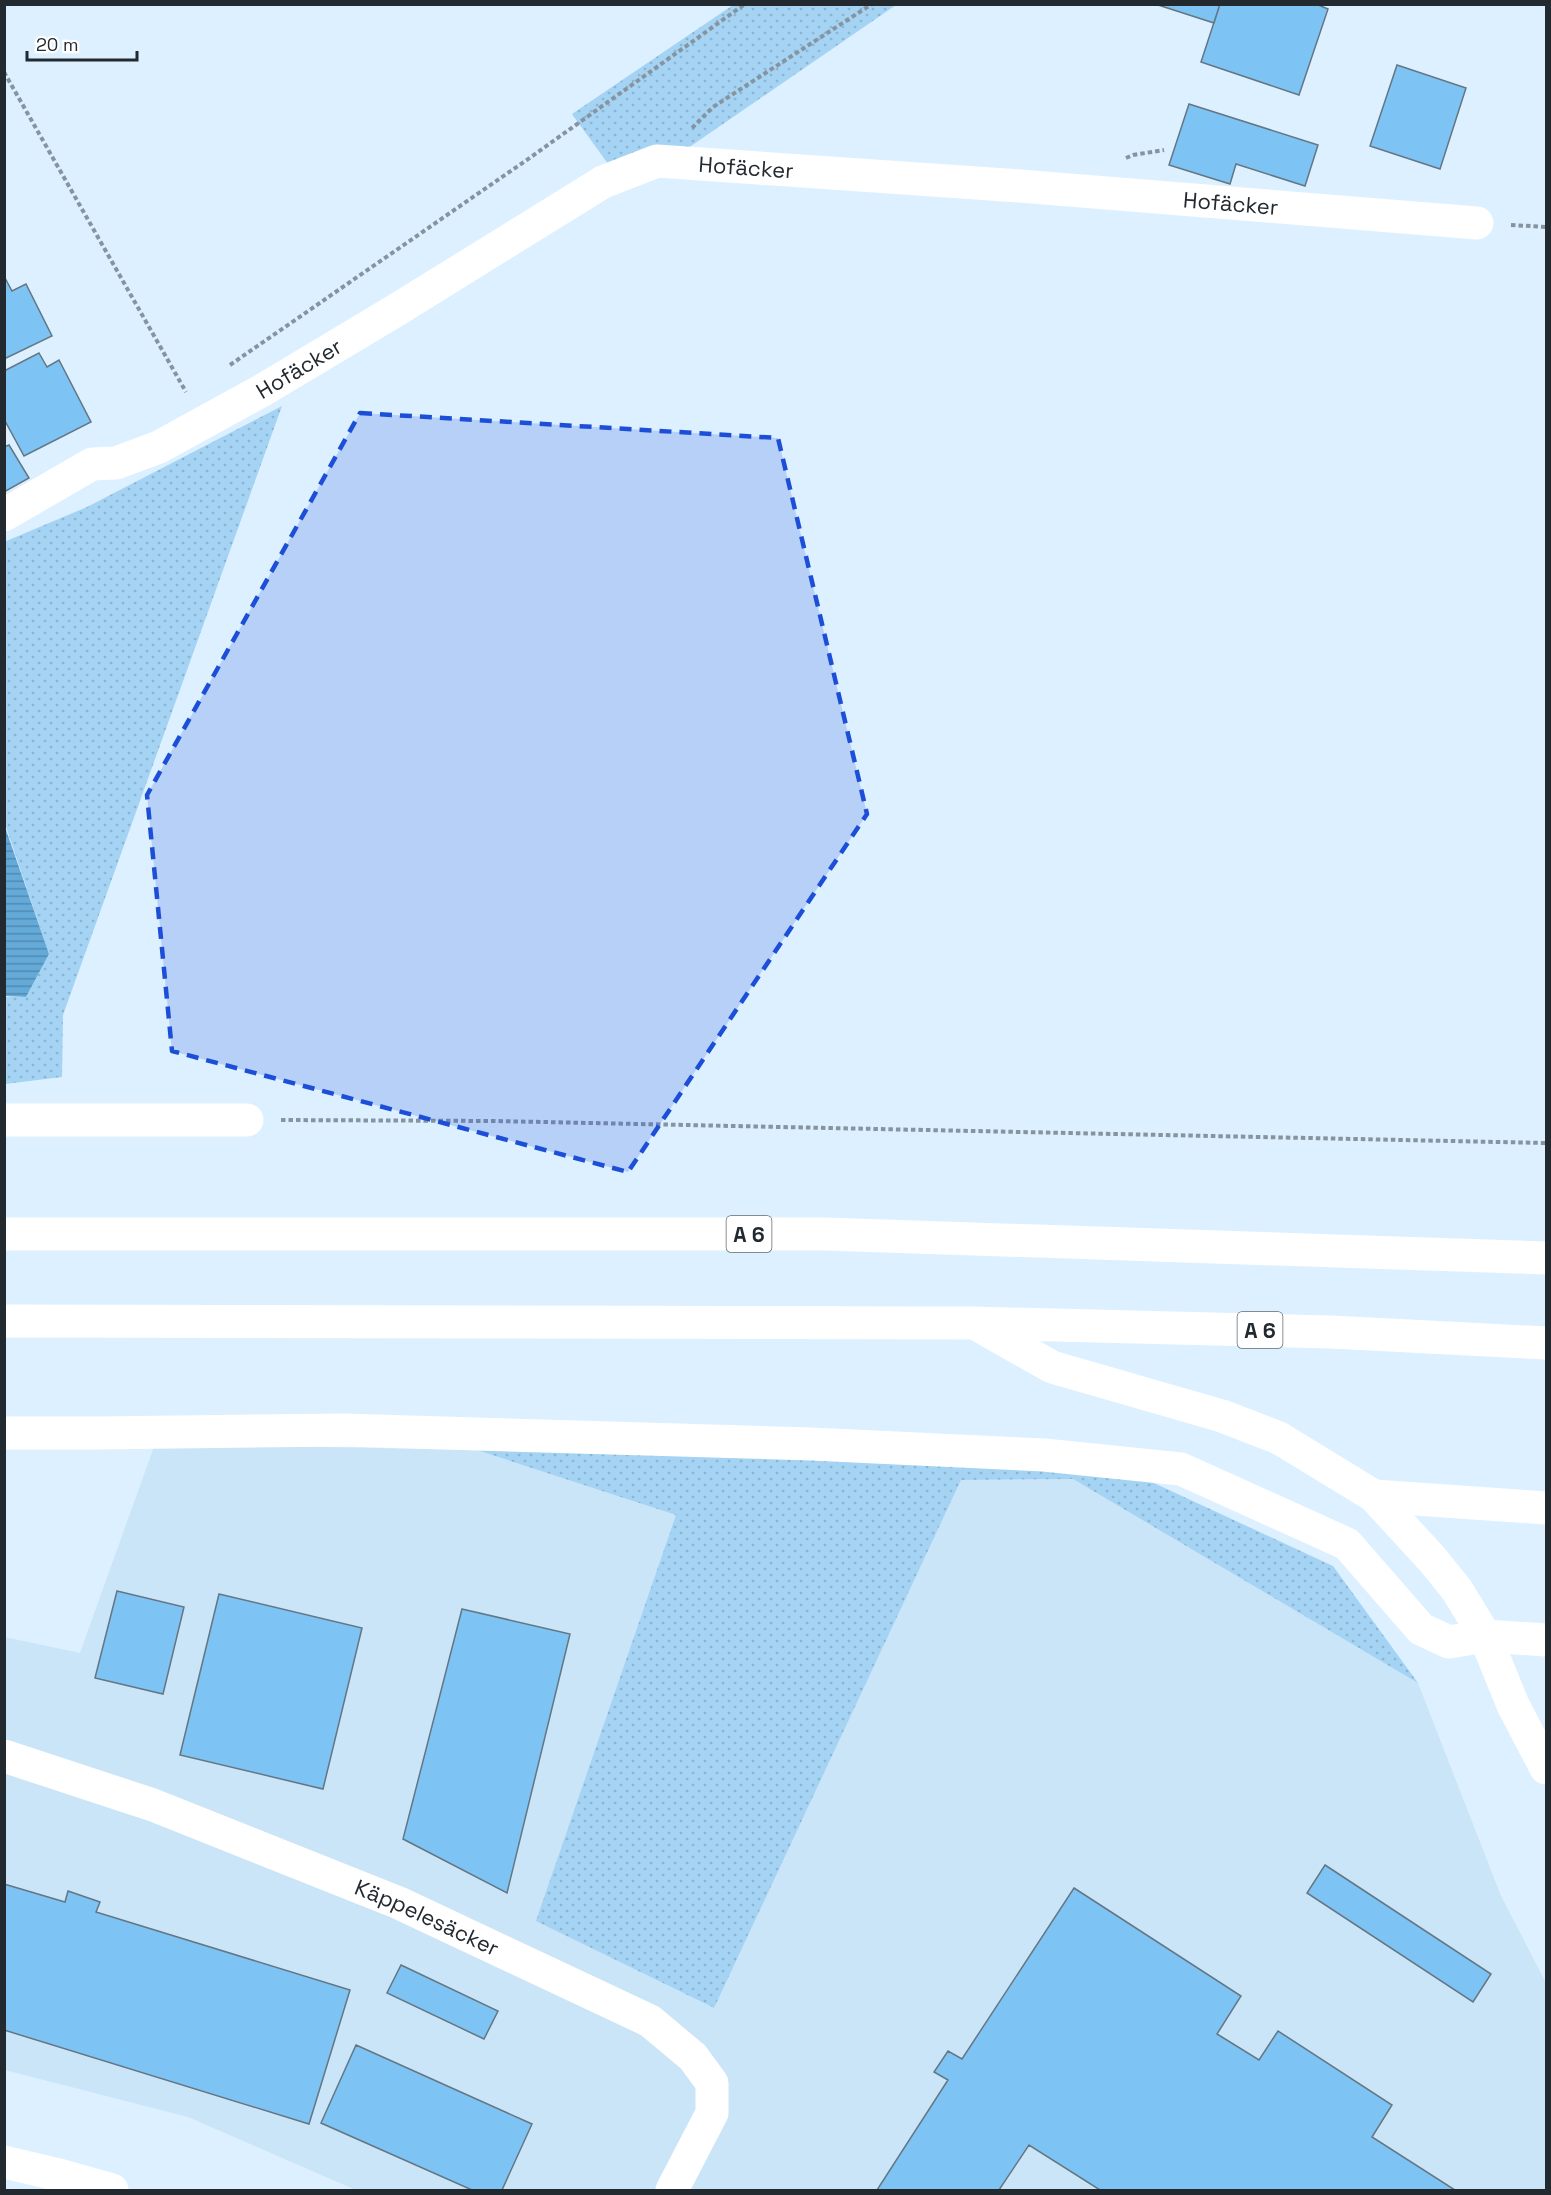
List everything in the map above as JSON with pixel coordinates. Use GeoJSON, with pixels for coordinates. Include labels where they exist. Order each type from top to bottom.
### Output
{"type":"FeatureCollection","features":[{"type":"Feature","properties":{"kind":"main road","name":"Hofäcker"},"geometry":{"type":"LineString","coordinates":[[4,515],[92,464],[116,463],[159,447],[310,362],[603,182],[657,162],[1020,186],[1477,223]]}},
{"type":"Feature","properties":{"kind":"main road"},"geometry":{"type":"LineString","coordinates":[[4,1120],[247,1120]]}},
{"type":"Feature","properties":{"kind":"main road","name":"A 6"},"geometry":{"type":"LineString","coordinates":[[4,1234],[826,1234],[1546,1258]]}},
{"type":"Feature","properties":{"kind":"main road","name":"A 6"},"geometry":{"type":"LineString","coordinates":[[4,1321],[974,1323],[1331,1332],[1546,1343]]}},
{"type":"Feature","properties":{"kind":"main road"},"geometry":{"type":"LineString","coordinates":[[974,1323],[1052,1367],[1222,1416],[1279,1438],[1374,1496],[1457,1590],[1485,1636],[1513,1705],[1546,1768]]}},
{"type":"Feature","properties":{"kind":"main road"},"geometry":{"type":"LineString","coordinates":[[4,1432],[344,1430],[811,1444],[1044,1455],[1181,1469],[1347,1544],[1421,1629],[1449,1642],[1485,1636],[1546,1640]]}},
{"type":"Feature","properties":{"kind":"main road"},"geometry":{"type":"LineString","coordinates":[[1374,1496],[1546,1508]]}},
{"type":"Feature","properties":{"kind":"main road","name":"Käppelesäcker"},"geometry":{"type":"LineString","coordinates":[[4,1756],[153,1805],[399,1903],[650,2021],[693,2057],[712,2083],[712,2113],[672,2190]]}},
{"type":"Feature","properties":{"kind":"main road"},"geometry":{"type":"LineString","coordinates":[[4,2162],[112,2190]]}},
{"type":"Feature","properties":{"kind":"path"},"geometry":{"type":"LineString","coordinates":[[227,367],[531,157],[745,4]]}},
{"type":"Feature","properties":{"kind":"path"},"geometry":{"type":"LineString","coordinates":[[657,162],[713,107],[872,4]]}},
{"type":"Feature","properties":{"kind":"path"},"geometry":{"type":"LineString","coordinates":[[4,72],[188,395]]}},
{"type":"Feature","properties":{"kind":"path"},"geometry":{"type":"LineString","coordinates":[[247,1120],[507,1121],[1546,1143]]}},
{"type":"Feature","properties":{"kind":"highlighted area"},"geometry":{"type":"Polygon","coordinates":[[[360,413],[778,438],[867,814],[628,1172],[172,1051],[147,795],[360,413]]]}},
{"type":"Feature","properties":{"kind":"shaded area"},"geometry":{"type":"Polygon","coordinates":[[[733,5],[896,5],[627,190],[572,114],[733,5]]]}},
{"type":"Feature","properties":{"kind":"shaded area"},"geometry":{"type":"Polygon","coordinates":[[[282,406],[63,1015],[62,1077],[5,1084],[5,997],[26,997],[49,954],[5,824],[4,542],[87,507],[282,406]]]}},
{"type":"Feature","properties":{"kind":"shaded area"},"geometry":{"type":"Polygon","coordinates":[[[4,824],[49,954],[26,997],[5,996],[4,824]]]}},
{"type":"Feature","properties":{"kind":"shaded area"},"geometry":{"type":"Polygon","coordinates":[[[484,1442],[1128,1471],[1333,1566],[1418,1683],[1073,1479],[961,1480],[714,2008],[536,1921],[676,1515],[477,1450],[484,1442]]]}},
{"type":"Feature","properties":{"kind":"shaded area"},"geometry":{"type":"Polygon","coordinates":[[[155,1444],[477,1450],[676,1515],[537,1921],[713,2008],[961,1480],[1073,1479],[1418,1683],[1501,1896],[1546,1983],[1546,2190],[356,2190],[188,2117],[5,2070],[4,1637],[80,1653],[155,1444]]]}},
{"type":"Feature","properties":{"kind":"building"},"geometry":{"type":"Polygon","coordinates":[[[1155,4],[1220,4],[1214,23],[1155,4]]]}},
{"type":"Feature","properties":{"kind":"building"},"geometry":{"type":"Polygon","coordinates":[[[1220,4],[1316,4],[1328,9],[1299,95],[1201,62],[1220,4]]]}},
{"type":"Feature","properties":{"kind":"building"},"geometry":{"type":"Polygon","coordinates":[[[1397,65],[1466,88],[1440,169],[1370,146],[1397,65]]]}},
{"type":"Feature","properties":{"kind":"building"},"geometry":{"type":"Polygon","coordinates":[[[1189,104],[1318,145],[1305,186],[1236,164],[1230,184],[1169,165],[1189,104]]]}},
{"type":"Feature","properties":{"kind":"building"},"geometry":{"type":"Polygon","coordinates":[[[4,276],[12,291],[26,284],[52,336],[4,359],[4,276]]]}},
{"type":"Feature","properties":{"kind":"building"},"geometry":{"type":"Polygon","coordinates":[[[39,353],[47,367],[59,360],[91,422],[24,456],[4,419],[4,371],[39,353]]]}},
{"type":"Feature","properties":{"kind":"building"},"geometry":{"type":"Polygon","coordinates":[[[9,445],[29,478],[4,492],[4,447],[9,445]]]}},
{"type":"Feature","properties":{"kind":"building"},"geometry":{"type":"Polygon","coordinates":[[[117,1591],[184,1607],[163,1694],[95,1678],[117,1591]]]}},
{"type":"Feature","properties":{"kind":"building"},"geometry":{"type":"Polygon","coordinates":[[[219,1594],[362,1628],[323,1789],[180,1755],[219,1594]]]}},
{"type":"Feature","properties":{"kind":"building"},"geometry":{"type":"Polygon","coordinates":[[[462,1609],[570,1634],[507,1893],[403,1839],[462,1609]]]}},
{"type":"Feature","properties":{"kind":"building"},"geometry":{"type":"Polygon","coordinates":[[[1325,1865],[1491,1974],[1473,2002],[1307,1893],[1325,1865]]]}},
{"type":"Feature","properties":{"kind":"building"},"geometry":{"type":"Polygon","coordinates":[[[4,1884],[65,1902],[68,1891],[100,1902],[96,1912],[350,1990],[309,2124],[4,2030],[4,1884]]]}},
{"type":"Feature","properties":{"kind":"building"},"geometry":{"type":"Polygon","coordinates":[[[1074,1888],[1241,1996],[1217,2034],[1259,2060],[1278,2031],[1392,2105],[1372,2137],[1455,2190],[1100,2190],[1029,2145],[999,2190],[877,2190],[948,2080],[934,2072],[948,2051],[962,2059],[1074,1888]]]}},
{"type":"Feature","properties":{"kind":"building"},"geometry":{"type":"Polygon","coordinates":[[[401,1965],[498,2011],[484,2039],[387,1993],[401,1965]]]}},
{"type":"Feature","properties":{"kind":"building"},"geometry":{"type":"Polygon","coordinates":[[[356,2045],[532,2124],[502,2190],[472,2190],[321,2123],[356,2045]]]}}]}
